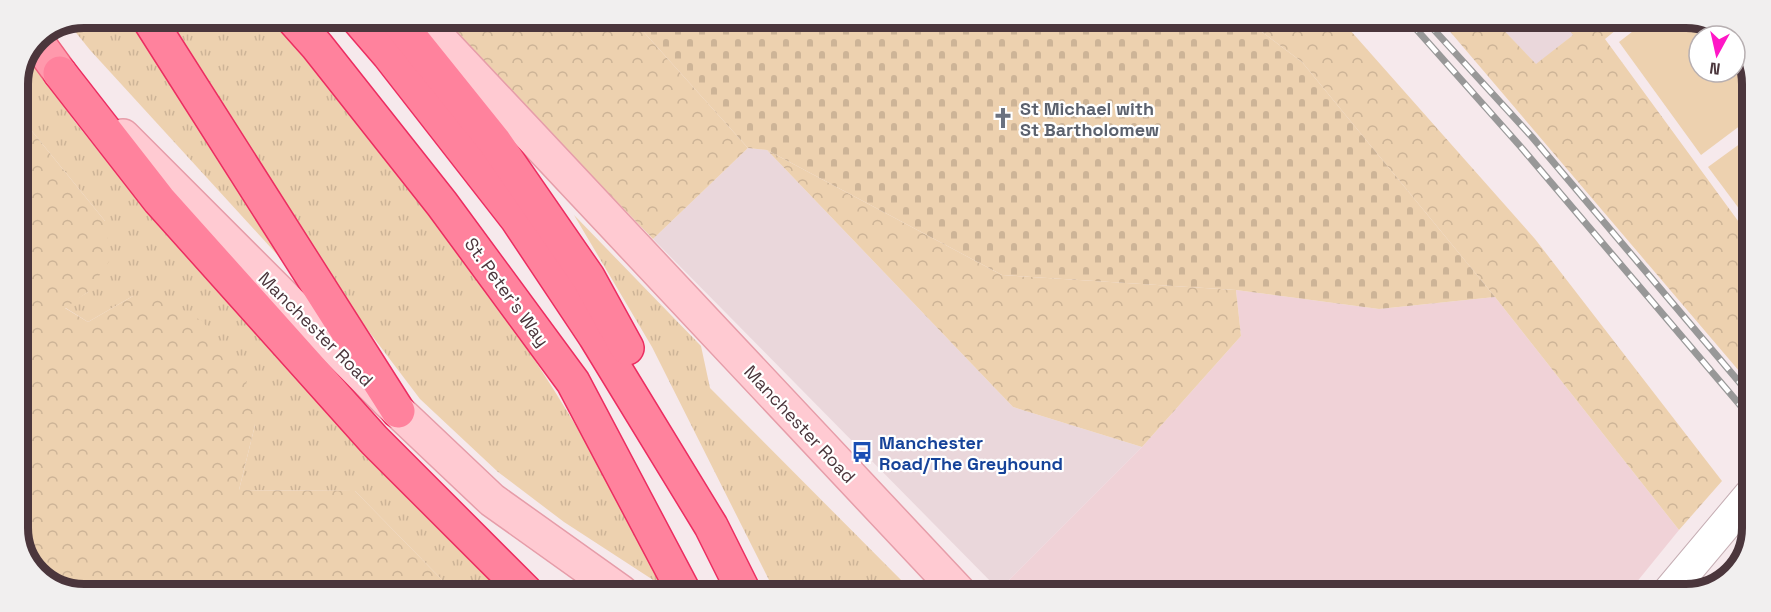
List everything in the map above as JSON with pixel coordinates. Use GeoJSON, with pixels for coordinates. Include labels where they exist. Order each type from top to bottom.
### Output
{"type":"FeatureCollection","features":[{"type":"Feature","properties":{"kind":"highway"},"geometry":{"type":"LineString","coordinates":[[154,28],[398,411]]}},
{"type":"Feature","properties":{"kind":"highway","name":"St. Peter's Way"},"geometry":{"type":"LineString","coordinates":[[301,28],[442,204],[573,382],[680,584]]}},
{"type":"Feature","properties":{"kind":"highway"},"geometry":{"type":"LineString","coordinates":[[366,28],[389,54],[517,219],[595,336],[711,526]]}},
{"type":"Feature","properties":{"kind":"highway"},"geometry":{"type":"LineString","coordinates":[[403,28],[494,141],[588,277],[659,407],[711,526],[740,584]]}},
{"type":"Feature","properties":{"kind":"highway"},"geometry":{"type":"LineString","coordinates":[[60,73],[159,200],[374,440],[518,584]]}},
{"type":"Feature","properties":{"kind":"main road","name":"Manchester Road"},"geometry":{"type":"LineString","coordinates":[[429,28],[950,584]]}},
{"type":"Feature","properties":{"kind":"main road","name":"Manchester Road"},"geometry":{"type":"LineString","coordinates":[[42,48],[60,73],[398,411],[492,500],[609,584]]}},
{"type":"Feature","properties":{"kind":"street"},"geometry":{"type":"LineString","coordinates":[[1674,584],[1742,504]]}},
{"type":"Feature","properties":{"kind":"shaded area"},"geometry":{"type":"Polygon","coordinates":[[[1502,28],[1568,28],[1573,35],[1536,65],[1502,28]]]}},
{"type":"Feature","properties":{"kind":"shaded area"},"geometry":{"type":"Polygon","coordinates":[[[748,148],[767,150],[1013,407],[1142,447],[1005,584],[993,584],[653,239],[748,148]]]}},
{"type":"Feature","properties":{"kind":"shaded area"},"geometry":{"type":"Polygon","coordinates":[[[1236,290],[1379,309],[1495,297],[1679,530],[1635,584],[1005,584],[1142,447],[1241,336],[1236,290]]]}},
{"type":"Feature","properties":{"kind":"green space"},"geometry":{"type":"Polygon","coordinates":[[[136,28],[283,261],[74,30],[136,28]]]}},
{"type":"Feature","properties":{"kind":"green space"},"geometry":{"type":"Polygon","coordinates":[[[173,28],[278,28],[447,236],[525,345],[589,448],[664,584],[659,584],[564,522],[498,472],[420,399],[306,244],[173,28]]]}},
{"type":"Feature","properties":{"kind":"green space"},"geometry":{"type":"Polygon","coordinates":[[[449,28],[640,28],[748,148],[653,239],[449,28]]]}},
{"type":"Feature","properties":{"kind":"green space"},"geometry":{"type":"Polygon","coordinates":[[[640,28],[1257,28],[1302,62],[1495,297],[1379,309],[1236,290],[1002,275],[767,150],[748,148],[640,28]]]}},
{"type":"Feature","properties":{"kind":"green space"},"geometry":{"type":"Polygon","coordinates":[[[1257,28],[1348,28],[1535,239],[1722,481],[1679,530],[1495,297],[1302,62],[1257,28]]]}},
{"type":"Feature","properties":{"kind":"green space"},"geometry":{"type":"Polygon","coordinates":[[[1447,28],[1502,28],[1536,64],[1573,35],[1568,28],[1618,28],[1605,39],[1742,226],[1742,374],[1447,28]]]}},
{"type":"Feature","properties":{"kind":"green space"},"geometry":{"type":"Polygon","coordinates":[[[1637,28],[1687,28],[1687,84],[1742,84],[1742,124],[1701,155],[1619,42],[1637,28]]]}},
{"type":"Feature","properties":{"kind":"green space"},"geometry":{"type":"Polygon","coordinates":[[[33,62],[75,122],[162,230],[498,584],[446,584],[355,491],[239,490],[255,425],[133,296],[88,322],[64,307],[88,292],[105,221],[28,126],[28,84],[33,62]]]}},
{"type":"Feature","properties":{"kind":"green space"},"geometry":{"type":"Polygon","coordinates":[[[28,126],[105,221],[110,260],[88,292],[65,308],[88,322],[133,296],[162,298],[202,321],[244,372],[255,425],[239,490],[355,491],[446,584],[84,584],[59,578],[40,562],[30,542],[29,532],[28,126]]]}},
{"type":"Feature","properties":{"kind":"green space"},"geometry":{"type":"Polygon","coordinates":[[[1742,142],[1742,213],[1708,167],[1742,142]]]}},
{"type":"Feature","properties":{"kind":"green space"},"geometry":{"type":"Polygon","coordinates":[[[767,150],[1002,275],[1236,290],[1241,336],[1142,447],[1013,407],[767,150]]]}},
{"type":"Feature","properties":{"kind":"green space"},"geometry":{"type":"Polygon","coordinates":[[[574,215],[701,346],[710,388],[905,584],[771,584],[652,347],[574,215]]]}},
{"type":"Feature","properties":{"kind":"railway"},"geometry":{"type":"LineString","coordinates":[[1415,28],[1520,146],[1742,407]]}},
{"type":"Feature","properties":{"kind":"railway"},"geometry":{"type":"LineString","coordinates":[[1432,28],[1532,137],[1742,385]]}},
{"type":"Feature","properties":{"kind":"place","name":"St Michael with St Bartholomew"},"geometry":{"type":"Point","coordinates":[1003,118]}},
{"type":"Feature","properties":{"kind":"place","name":"Manchester Road/The Greyhound"},"geometry":{"type":"Point","coordinates":[862,452]}}]}
